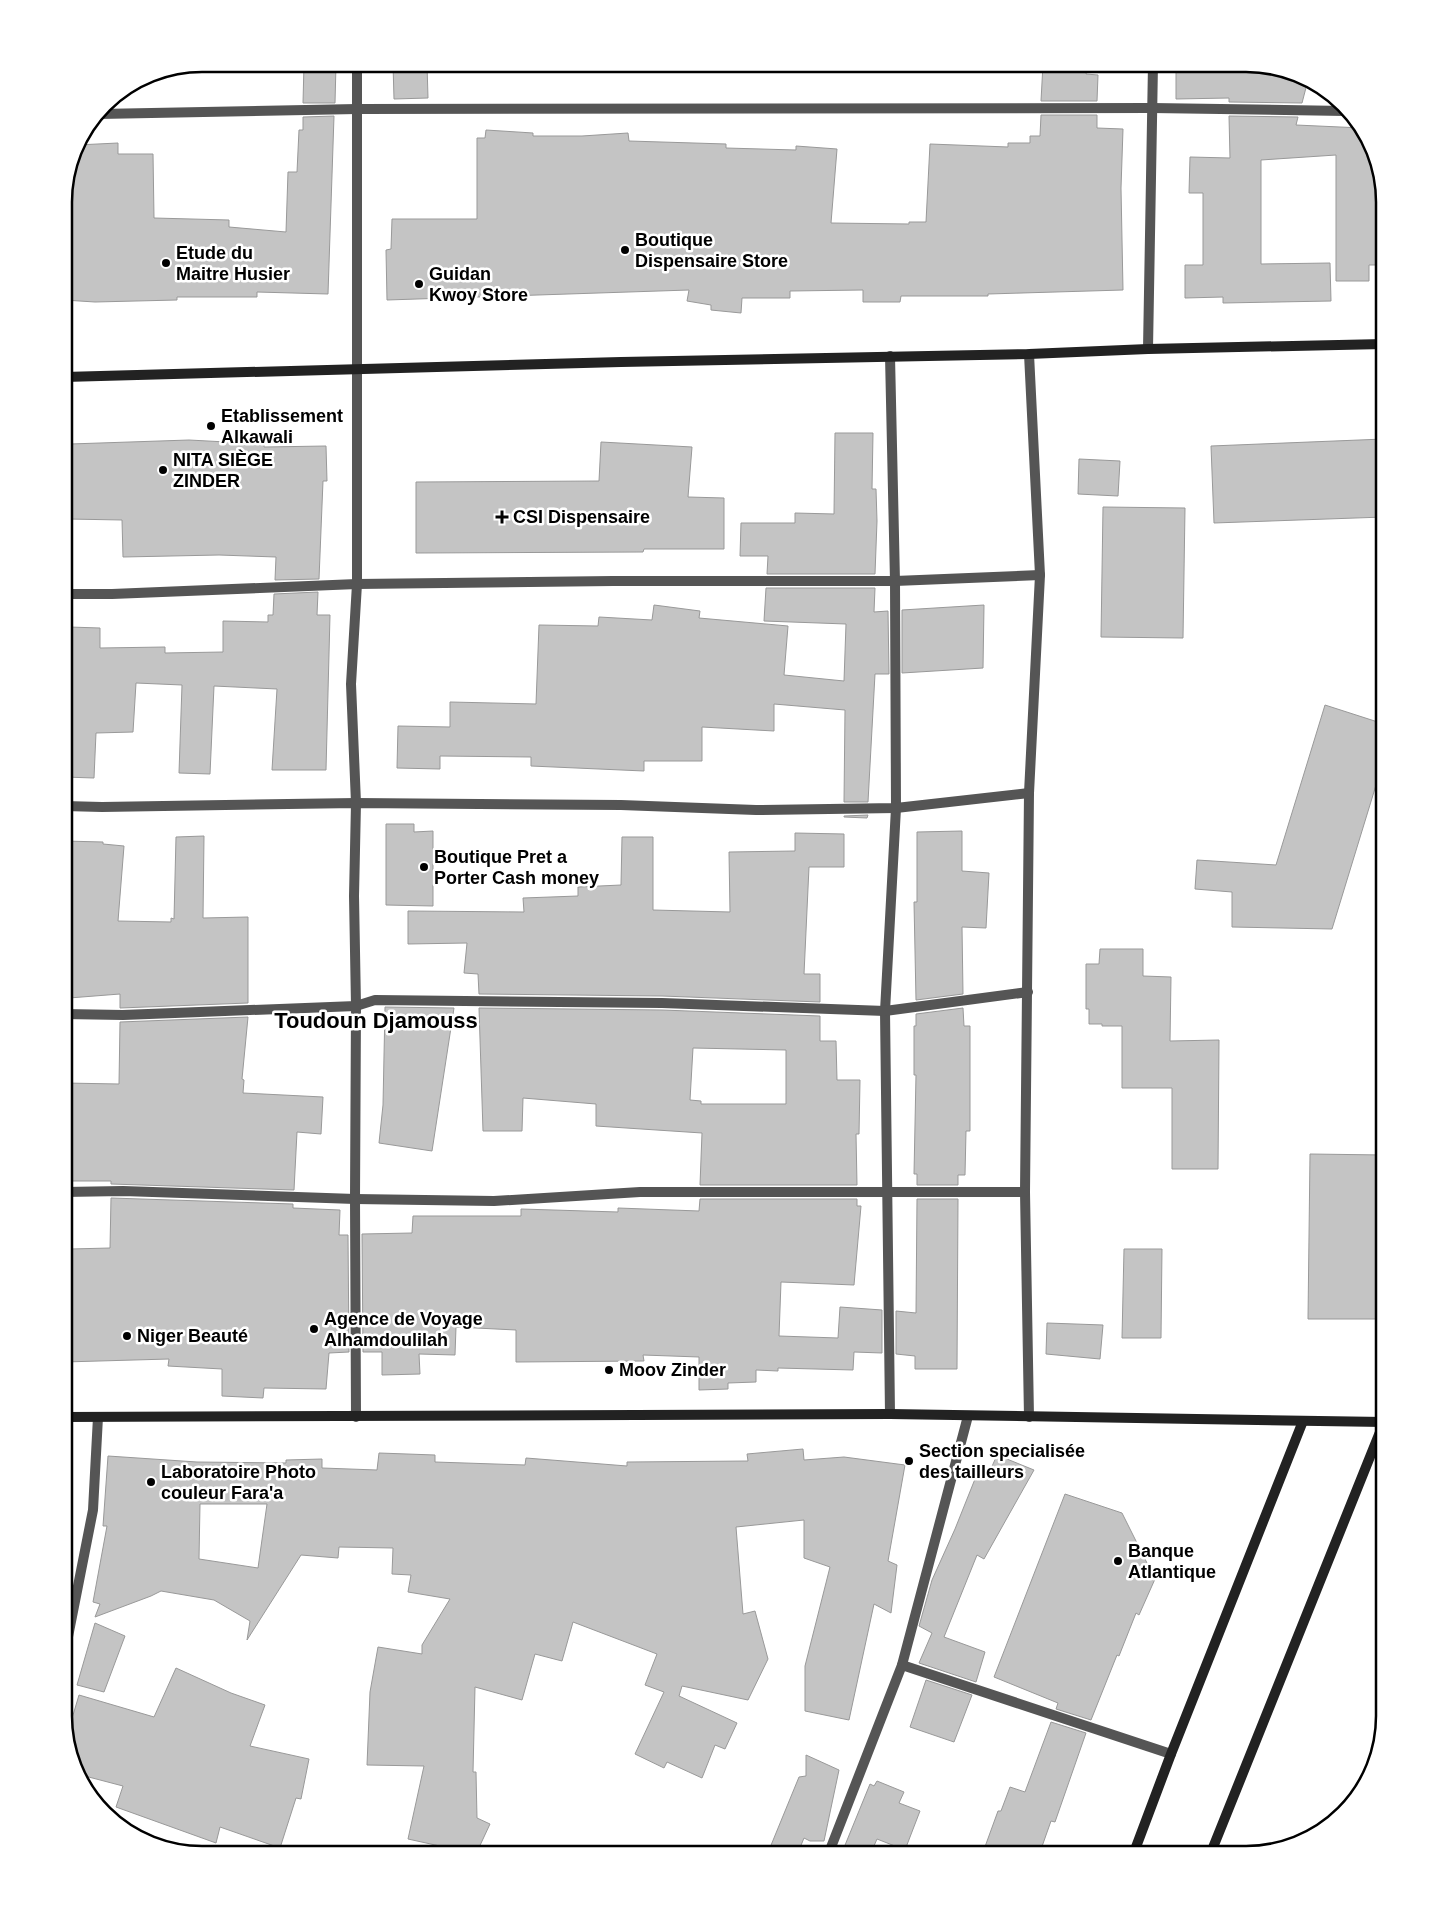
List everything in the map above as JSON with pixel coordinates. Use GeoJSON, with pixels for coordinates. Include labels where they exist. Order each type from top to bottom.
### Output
{"type":"FeatureCollection","features":[{"type":"Feature","properties":{"kind":"street"},"geometry":{"type":"LineString","coordinates":[[356,1417],[354,1199],[356,1006],[354,896],[356,803],[351,684],[357,584],[357,73]]}},
{"type":"Feature","properties":{"kind":"street"},"geometry":{"type":"LineString","coordinates":[[1148,349],[1153,73]]}},
{"type":"Feature","properties":{"kind":"street"},"geometry":{"type":"LineString","coordinates":[[108,114],[357,109],[1152,108],[1337,111]]}},
{"type":"Feature","properties":{"kind":"street"},"geometry":{"type":"LineString","coordinates":[[73,377],[1376,344]]}},
{"type":"Feature","properties":{"kind":"street"},"geometry":{"type":"LineString","coordinates":[[1029,354],[1040,576],[1030,793],[1025,1192],[1030,1417]]}},
{"type":"Feature","properties":{"kind":"street"},"geometry":{"type":"LineString","coordinates":[[890,356],[895,581],[896,808],[885,1011],[890,1414]]}},
{"type":"Feature","properties":{"kind":"street"},"geometry":{"type":"LineString","coordinates":[[73,594],[357,584],[613,581],[895,581],[1040,576]]}},
{"type":"Feature","properties":{"kind":"street"},"geometry":{"type":"LineString","coordinates":[[73,806],[356,803],[621,805],[756,810],[896,808],[1030,793]]}},
{"type":"Feature","properties":{"kind":"street"},"geometry":{"type":"LineString","coordinates":[[72,1014],[123,1015],[356,1006],[375,1000],[662,1003],[885,1011],[1028,992]]}},
{"type":"Feature","properties":{"kind":"street"},"geometry":{"type":"LineString","coordinates":[[72,1192],[123,1191],[354,1199],[494,1201],[640,1192],[1025,1192]]}},
{"type":"Feature","properties":{"kind":"street"},"geometry":{"type":"LineString","coordinates":[[72,1417],[890,1414],[1376,1422]]}},
{"type":"Feature","properties":{"kind":"street"},"geometry":{"type":"LineString","coordinates":[[72,1616],[93,1510],[98,1416]]}},
{"type":"Feature","properties":{"kind":"street"},"geometry":{"type":"LineString","coordinates":[[832,1846],[902,1665],[968,1416]]}},
{"type":"Feature","properties":{"kind":"street"},"geometry":{"type":"LineString","coordinates":[[1136,1846],[1303,1421]]}},
{"type":"Feature","properties":{"kind":"street"},"geometry":{"type":"LineString","coordinates":[[1214,1846],[1376,1442]]}},
{"type":"Feature","properties":{"kind":"street"},"geometry":{"type":"LineString","coordinates":[[902,1665],[1171,1754]]}},
{"type":"Feature","properties":{"kind":"building"},"geometry":{"type":"Polygon","coordinates":[[[304,73],[336,73],[335,103],[303,103],[304,73]]]}},
{"type":"Feature","properties":{"kind":"building"},"geometry":{"type":"Polygon","coordinates":[[[393,73],[427,73],[428,98],[394,99],[393,73]]]}},
{"type":"Feature","properties":{"kind":"building"},"geometry":{"type":"Polygon","coordinates":[[[1043,73],[1086,73],[1098,75],[1097,101],[1041,101],[1043,73]]]}},
{"type":"Feature","properties":{"kind":"building"},"geometry":{"type":"Polygon","coordinates":[[[1176,73],[1254,73],[1279,77],[1306,88],[1302,103],[1229,102],[1229,98],[1176,99],[1176,73]]]}},
{"type":"Feature","properties":{"kind":"building"},"geometry":{"type":"Polygon","coordinates":[[[1041,115],[1097,115],[1097,128],[1123,129],[1121,188],[1123,290],[988,294],[988,296],[901,296],[900,302],[863,302],[863,290],[790,291],[790,298],[742,298],[741,313],[711,310],[711,305],[687,301],[689,290],[387,300],[386,250],[391,249],[392,219],[477,219],[477,138],[485,138],[486,130],[533,133],[533,136],[582,136],[628,133],[629,141],[726,144],[726,148],[796,150],[796,146],[837,149],[831,223],[909,224],[909,222],[926,222],[930,144],[1008,147],[1008,143],[1030,143],[1030,136],[1040,136],[1041,115]]]}},
{"type":"Feature","properties":{"kind":"building"},"geometry":{"type":"Polygon","coordinates":[[[334,116],[328,294],[257,292],[257,297],[177,297],[177,300],[95,302],[73,301],[73,194],[77,169],[86,145],[118,143],[118,154],[153,154],[154,218],[229,220],[229,227],[286,232],[288,172],[297,172],[299,130],[303,130],[303,117],[334,116]]]}},
{"type":"Feature","properties":{"kind":"building"},"geometry":{"type":"Polygon","coordinates":[[[1229,116],[1298,117],[1296,125],[1352,128],[1366,153],[1371,169],[1376,203],[1376,265],[1369,265],[1369,281],[1336,281],[1336,155],[1261,160],[1261,264],[1330,263],[1331,301],[1223,303],[1223,297],[1185,298],[1185,265],[1203,265],[1203,193],[1189,193],[1190,157],[1230,158],[1229,116]]]}},
{"type":"Feature","properties":{"kind":"building"},"geometry":{"type":"Polygon","coordinates":[[[835,433],[873,433],[872,489],[876,489],[877,521],[875,574],[767,574],[768,556],[740,556],[741,523],[795,523],[795,513],[834,514],[835,433]]]}},
{"type":"Feature","properties":{"kind":"building"},"geometry":{"type":"Polygon","coordinates":[[[1376,439],[1376,517],[1214,523],[1211,446],[1376,439]]]}},
{"type":"Feature","properties":{"kind":"building"},"geometry":{"type":"Polygon","coordinates":[[[189,440],[264,444],[264,447],[326,446],[327,481],[323,481],[319,579],[275,580],[276,557],[219,555],[123,557],[122,520],[73,519],[73,444],[189,440]]]}},
{"type":"Feature","properties":{"kind":"building"},"geometry":{"type":"Polygon","coordinates":[[[601,442],[692,447],[688,497],[724,498],[724,549],[644,549],[643,552],[416,553],[416,482],[599,481],[601,442]]]}},
{"type":"Feature","properties":{"kind":"building"},"geometry":{"type":"Polygon","coordinates":[[[1079,459],[1120,461],[1118,496],[1078,494],[1079,459]]]}},
{"type":"Feature","properties":{"kind":"building"},"geometry":{"type":"Polygon","coordinates":[[[1103,507],[1185,508],[1183,638],[1101,637],[1103,507]]]}},
{"type":"Feature","properties":{"kind":"building"},"geometry":{"type":"Polygon","coordinates":[[[766,588],[875,588],[874,612],[888,611],[889,674],[875,674],[868,802],[844,802],[845,710],[774,704],[774,731],[702,727],[702,761],[644,761],[644,771],[531,766],[531,757],[440,756],[440,769],[397,768],[398,726],[450,727],[450,702],[536,704],[539,625],[598,626],[599,617],[652,620],[654,605],[700,611],[699,618],[788,626],[784,675],[844,681],[846,624],[764,621],[766,588]]]}},
{"type":"Feature","properties":{"kind":"building"},"geometry":{"type":"Polygon","coordinates":[[[318,592],[317,615],[330,615],[326,770],[272,770],[277,689],[214,686],[210,774],[179,773],[182,685],[136,683],[133,732],[96,733],[94,778],[73,777],[73,627],[100,628],[100,648],[165,647],[165,653],[223,652],[223,621],[268,622],[268,615],[273,615],[274,594],[318,592]]]}},
{"type":"Feature","properties":{"kind":"building"},"geometry":{"type":"Polygon","coordinates":[[[984,605],[983,668],[902,673],[902,610],[984,605]]]}},
{"type":"Feature","properties":{"kind":"building"},"geometry":{"type":"Polygon","coordinates":[[[1325,705],[1376,721],[1376,785],[1332,929],[1232,927],[1232,892],[1195,889],[1197,860],[1276,865],[1325,705]]]}},
{"type":"Feature","properties":{"kind":"building"},"geometry":{"type":"Polygon","coordinates":[[[868,815],[867,818],[844,817],[844,816],[868,815]]]}},
{"type":"Feature","properties":{"kind":"building"},"geometry":{"type":"Polygon","coordinates":[[[386,824],[414,824],[414,832],[433,831],[433,906],[386,905],[386,824]]]}},
{"type":"Feature","properties":{"kind":"building"},"geometry":{"type":"Polygon","coordinates":[[[962,831],[962,871],[989,873],[986,928],[962,927],[963,994],[916,1000],[914,902],[917,902],[917,832],[962,831]]]}},
{"type":"Feature","properties":{"kind":"building"},"geometry":{"type":"Polygon","coordinates":[[[795,833],[844,834],[844,867],[809,867],[804,974],[820,974],[820,1002],[662,996],[479,994],[478,974],[464,973],[467,943],[408,944],[408,911],[524,912],[523,898],[578,896],[578,887],[621,885],[622,837],[653,837],[653,910],[730,912],[729,852],[795,851],[795,833]]]}},
{"type":"Feature","properties":{"kind":"building"},"geometry":{"type":"Polygon","coordinates":[[[204,836],[203,918],[248,917],[248,1003],[120,1008],[120,994],[72,998],[73,841],[103,842],[103,844],[124,846],[118,921],[171,922],[171,918],[174,919],[176,837],[204,836]]]}},
{"type":"Feature","properties":{"kind":"building"},"geometry":{"type":"Polygon","coordinates":[[[1100,949],[1143,949],[1143,976],[1171,977],[1170,1041],[1219,1040],[1218,1169],[1172,1169],[1172,1088],[1122,1088],[1122,1026],[1089,1024],[1089,1009],[1086,1009],[1086,964],[1099,964],[1100,949]]]}},
{"type":"Feature","properties":{"kind":"building"},"geometry":{"type":"Polygon","coordinates":[[[385,1007],[454,1008],[432,1151],[379,1143],[383,1105],[385,1007]]]}},
{"type":"Feature","properties":{"kind":"building"},"geometry":{"type":"Polygon","coordinates":[[[479,1008],[662,1010],[820,1016],[820,1041],[836,1041],[837,1080],[860,1080],[859,1134],[856,1134],[857,1185],[700,1185],[702,1133],[596,1126],[596,1104],[523,1098],[522,1131],[483,1131],[479,1008]],[[693,1048],[690,1100],[701,1101],[701,1104],[786,1104],[786,1050],[693,1048]]]}},
{"type":"Feature","properties":{"kind":"building"},"geometry":{"type":"Polygon","coordinates":[[[963,1008],[964,1026],[970,1026],[970,1131],[966,1131],[965,1175],[958,1175],[958,1185],[917,1185],[917,1174],[914,1174],[916,1075],[914,1075],[914,1026],[916,1026],[916,1014],[963,1008]]]}},
{"type":"Feature","properties":{"kind":"building"},"geometry":{"type":"Polygon","coordinates":[[[248,1017],[242,1079],[244,1080],[243,1093],[323,1097],[321,1134],[297,1132],[294,1190],[111,1184],[111,1181],[72,1181],[72,1083],[119,1084],[120,1022],[248,1017]]]}},
{"type":"Feature","properties":{"kind":"building"},"geometry":{"type":"Polygon","coordinates":[[[1310,1154],[1376,1155],[1376,1319],[1308,1319],[1310,1154]]]}},
{"type":"Feature","properties":{"kind":"building"},"geometry":{"type":"Polygon","coordinates":[[[111,1198],[293,1204],[293,1208],[340,1210],[339,1235],[348,1235],[349,1352],[329,1353],[326,1389],[264,1388],[263,1398],[222,1396],[222,1369],[168,1366],[169,1359],[72,1362],[72,1249],[110,1248],[111,1198]]]}},
{"type":"Feature","properties":{"kind":"building"},"geometry":{"type":"Polygon","coordinates":[[[700,1199],[857,1199],[857,1206],[861,1206],[854,1285],[781,1282],[779,1336],[838,1338],[840,1307],[882,1310],[882,1353],[854,1352],[853,1370],[778,1368],[778,1371],[756,1370],[756,1382],[728,1383],[728,1389],[699,1390],[699,1357],[643,1355],[644,1361],[516,1362],[516,1330],[456,1327],[455,1355],[419,1354],[420,1374],[382,1375],[382,1352],[363,1352],[362,1234],[412,1233],[413,1216],[521,1216],[521,1209],[618,1212],[618,1208],[699,1211],[700,1199]]]}},
{"type":"Feature","properties":{"kind":"building"},"geometry":{"type":"Polygon","coordinates":[[[917,1199],[958,1199],[957,1369],[915,1369],[915,1356],[896,1354],[896,1311],[916,1313],[917,1199]]]}},
{"type":"Feature","properties":{"kind":"building"},"geometry":{"type":"Polygon","coordinates":[[[1124,1249],[1162,1249],[1161,1338],[1122,1338],[1124,1249]]]}},
{"type":"Feature","properties":{"kind":"building"},"geometry":{"type":"Polygon","coordinates":[[[1047,1323],[1103,1325],[1100,1359],[1046,1354],[1047,1323]]]}},
{"type":"Feature","properties":{"kind":"building"},"geometry":{"type":"Polygon","coordinates":[[[803,1449],[804,1460],[844,1457],[905,1465],[888,1561],[897,1565],[891,1613],[874,1604],[849,1720],[805,1711],[805,1666],[830,1567],[804,1558],[804,1520],[736,1527],[743,1614],[755,1611],[768,1659],[748,1700],[682,1686],[679,1696],[737,1723],[725,1749],[715,1745],[702,1778],[667,1762],[664,1768],[635,1754],[664,1692],[645,1685],[657,1654],[573,1622],[562,1661],[535,1654],[522,1700],[475,1687],[473,1772],[476,1772],[477,1818],[490,1824],[480,1846],[440,1846],[408,1839],[424,1766],[367,1765],[370,1692],[378,1647],[422,1654],[422,1645],[450,1599],[408,1592],[411,1575],[392,1574],[393,1548],[339,1547],[338,1558],[301,1555],[247,1640],[250,1621],[214,1600],[161,1591],[95,1617],[100,1604],[93,1602],[107,1526],[103,1526],[108,1456],[197,1462],[286,1463],[286,1460],[322,1459],[322,1468],[377,1470],[379,1453],[435,1455],[435,1462],[525,1465],[526,1458],[627,1466],[627,1462],[748,1461],[747,1454],[803,1449]],[[200,1504],[199,1559],[258,1568],[267,1504],[200,1504]]]}},
{"type":"Feature","properties":{"kind":"building"},"geometry":{"type":"Polygon","coordinates":[[[997,1455],[1034,1470],[984,1559],[977,1555],[944,1637],[985,1652],[976,1682],[919,1663],[932,1633],[919,1626],[932,1580],[975,1479],[977,1476],[986,1480],[997,1455]]]}},
{"type":"Feature","properties":{"kind":"building"},"geometry":{"type":"Polygon","coordinates":[[[1065,1494],[1122,1513],[1155,1579],[1139,1615],[1136,1613],[1091,1720],[1056,1709],[1058,1703],[994,1677],[1065,1494]]]}},
{"type":"Feature","properties":{"kind":"building"},"geometry":{"type":"Polygon","coordinates":[[[95,1623],[125,1636],[104,1692],[77,1685],[95,1623]]]}},
{"type":"Feature","properties":{"kind":"building"},"geometry":{"type":"Polygon","coordinates":[[[176,1668],[231,1693],[265,1705],[250,1746],[309,1759],[301,1799],[296,1798],[281,1846],[274,1846],[220,1827],[216,1843],[116,1807],[123,1786],[87,1777],[82,1766],[77,1750],[72,1718],[79,1695],[154,1717],[176,1668]]]}},
{"type":"Feature","properties":{"kind":"building"},"geometry":{"type":"Polygon","coordinates":[[[926,1680],[972,1695],[954,1742],[910,1727],[926,1680]]]}},
{"type":"Feature","properties":{"kind":"building"},"geometry":{"type":"Polygon","coordinates":[[[1051,1722],[1086,1733],[1055,1822],[1051,1821],[1042,1846],[985,1846],[998,1811],[1001,1811],[1010,1787],[1025,1792],[1051,1722]]]}},
{"type":"Feature","properties":{"kind":"building"},"geometry":{"type":"Polygon","coordinates":[[[806,1755],[839,1770],[824,1841],[810,1841],[804,1838],[801,1846],[771,1846],[799,1777],[806,1776],[806,1755]]]}},
{"type":"Feature","properties":{"kind":"building"},"geometry":{"type":"Polygon","coordinates":[[[877,1781],[904,1792],[899,1803],[920,1811],[907,1846],[895,1846],[877,1839],[874,1846],[845,1846],[870,1784],[874,1786],[877,1781]]]}},
{"type":"Feature","properties":{"kind":"place","name":"Boutique Dispensaire Store"},"geometry":{"type":"Point","coordinates":[625,250]}},
{"type":"Feature","properties":{"kind":"place","name":"Etude du Maitre Husier"},"geometry":{"type":"Point","coordinates":[166,263]}},
{"type":"Feature","properties":{"kind":"place","name":"Guidan Kwoy Store"},"geometry":{"type":"Point","coordinates":[419,284]}},
{"type":"Feature","properties":{"kind":"place","name":"Etablissement Alkawali"},"geometry":{"type":"Point","coordinates":[211,426]}},
{"type":"Feature","properties":{"kind":"place","name":"NITA SIÈGE ZINDER"},"geometry":{"type":"Point","coordinates":[163,470]}},
{"type":"Feature","properties":{"kind":"place","name":"CSI Dispensaire"},"geometry":{"type":"Point","coordinates":[502,517]}},
{"type":"Feature","properties":{"kind":"place","name":"Boutique Pret a Porter Cash money"},"geometry":{"type":"Point","coordinates":[424,867]}},
{"type":"Feature","properties":{"kind":"place","name":"Agence de Voyage Alhamdoulilah"},"geometry":{"type":"Point","coordinates":[314,1329]}},
{"type":"Feature","properties":{"kind":"place","name":"Niger Beauté"},"geometry":{"type":"Point","coordinates":[127,1336]}},
{"type":"Feature","properties":{"kind":"place","name":"Moov Zinder"},"geometry":{"type":"Point","coordinates":[609,1370]}},
{"type":"Feature","properties":{"kind":"place","name":"Section specialisée des tailleurs"},"geometry":{"type":"Point","coordinates":[909,1461]}},
{"type":"Feature","properties":{"kind":"place","name":"Laboratoire Photo couleur Fara'a"},"geometry":{"type":"Point","coordinates":[151,1482]}},
{"type":"Feature","properties":{"kind":"place","name":"Banque Atlantique"},"geometry":{"type":"Point","coordinates":[1118,1561]}},
{"type":"Feature","properties":{"kind":"district","name":"Toudoun Djamouss"},"geometry":{"type":"Point","coordinates":[376,1020]}}]}
